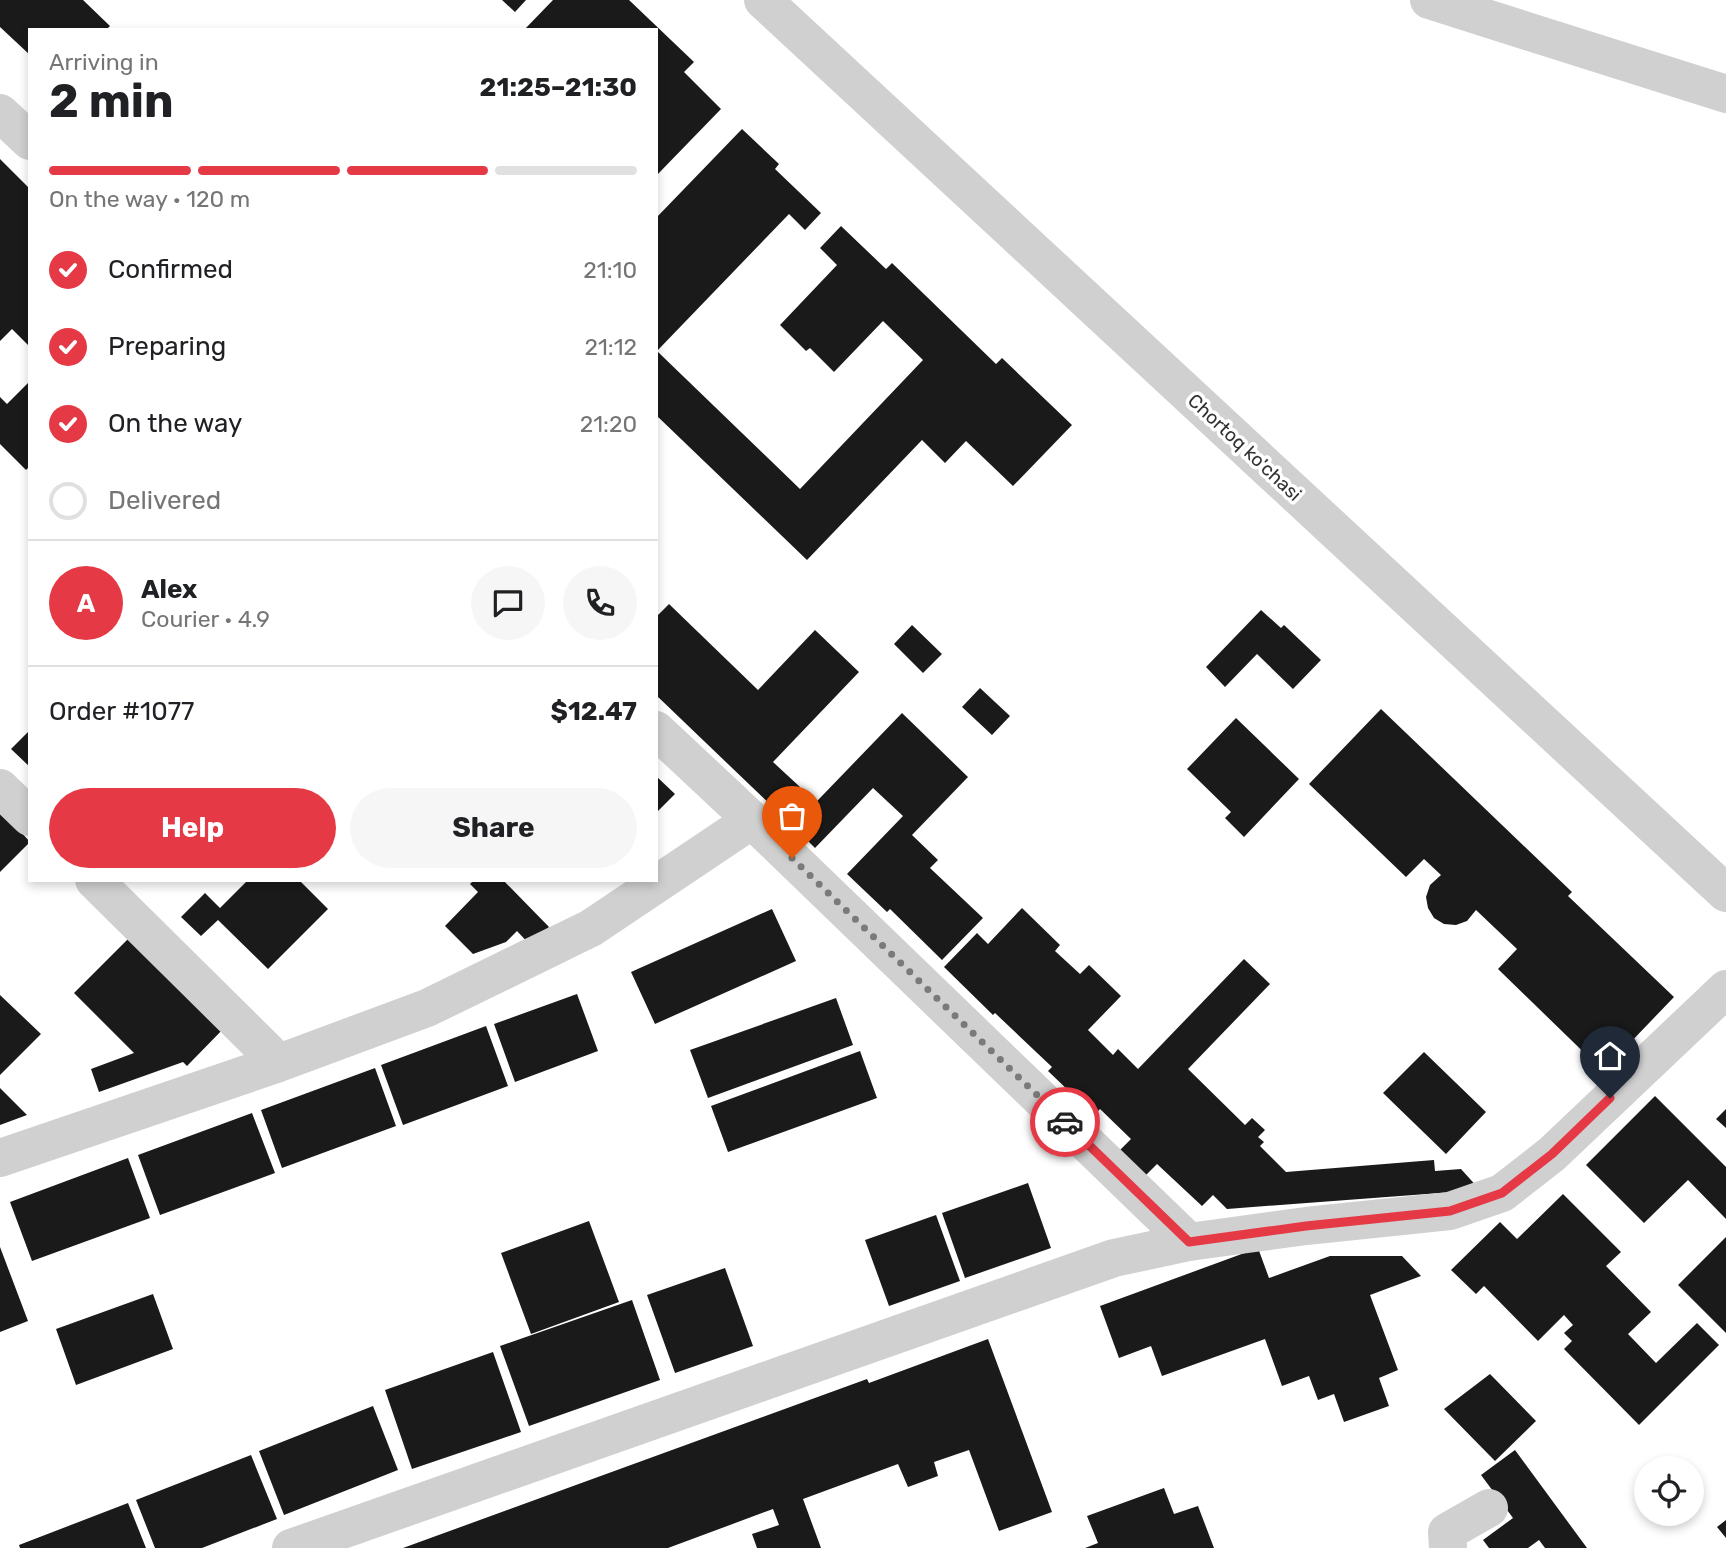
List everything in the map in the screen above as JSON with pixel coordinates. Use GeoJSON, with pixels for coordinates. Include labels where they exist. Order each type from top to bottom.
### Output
{"type":"FeatureCollection","features":[{"type":"Feature","properties":{"kind":"street","name":"Chortoq ko'chasi"},"geometry":{"type":"LineString","coordinates":[[763,0],[1726,893]]}},
{"type":"Feature","properties":{"kind":"street"},"geometry":{"type":"LineString","coordinates":[[1429,0],[1726,94]]}},
{"type":"Feature","properties":{"kind":"street"},"geometry":{"type":"LineString","coordinates":[[0,113],[28,139]]}},
{"type":"Feature","properties":{"kind":"street"},"geometry":{"type":"LineString","coordinates":[[658,732],[1189,1242]]}},
{"type":"Feature","properties":{"kind":"street"},"geometry":{"type":"LineString","coordinates":[[0,788],[28,815]]}},
{"type":"Feature","properties":{"kind":"street"},"geometry":{"type":"LineString","coordinates":[[0,1158],[279,1063],[427,1008],[591,928],[752,820]]}},
{"type":"Feature","properties":{"kind":"street"},"geometry":{"type":"LineString","coordinates":[[96,882],[279,1063]]}},
{"type":"Feature","properties":{"kind":"street"},"geometry":{"type":"LineString","coordinates":[[291,1548],[1114,1258],[1189,1242],[1450,1211],[1502,1193],[1552,1154],[1726,989]]}},
{"type":"Feature","properties":{"kind":"street"},"geometry":{"type":"LineString","coordinates":[[1447,1548],[1447,1532],[1489,1508]]}},
{"type":"Feature","properties":{"kind":"building"},"geometry":{"type":"Polygon","coordinates":[[[0,0],[83,0],[110,26],[28,28],[28,53],[0,27],[0,0]]]}},
{"type":"Feature","properties":{"kind":"building"},"geometry":{"type":"Polygon","coordinates":[[[502,0],[526,0],[515,12],[502,0]]]}},
{"type":"Feature","properties":{"kind":"building"},"geometry":{"type":"Polygon","coordinates":[[[553,0],[629,0],[694,62],[684,72],[721,109],[658,174],[658,28],[526,28],[553,0]]]}},
{"type":"Feature","properties":{"kind":"building"},"geometry":{"type":"Polygon","coordinates":[[[742,129],[779,164],[775,169],[821,213],[805,230],[789,214],[658,350],[658,216],[742,129]]]}},
{"type":"Feature","properties":{"kind":"building"},"geometry":{"type":"Polygon","coordinates":[[[0,159],[28,187],[28,345],[12,329],[0,341],[0,159]]]}},
{"type":"Feature","properties":{"kind":"building"},"geometry":{"type":"Polygon","coordinates":[[[841,226],[886,269],[892,263],[996,364],[1002,358],[1072,425],[1013,486],[966,441],[945,463],[922,440],[807,560],[658,417],[658,352],[800,489],[923,360],[883,321],[834,372],[810,348],[806,351],[780,325],[837,265],[820,248],[841,226]]]}},
{"type":"Feature","properties":{"kind":"building"},"geometry":{"type":"Polygon","coordinates":[[[28,383],[26,470],[0,444],[0,397],[7,404],[28,383]]]}},
{"type":"Feature","properties":{"kind":"building"},"geometry":{"type":"Polygon","coordinates":[[[669,604],[758,690],[815,630],[859,672],[773,762],[800,787],[777,811],[658,697],[658,615],[669,604]]]}},
{"type":"Feature","properties":{"kind":"building"},"geometry":{"type":"Polygon","coordinates":[[[1261,610],[1281,628],[1284,625],[1321,660],[1293,689],[1257,654],[1225,687],[1206,667],[1261,610]]]}},
{"type":"Feature","properties":{"kind":"building"},"geometry":{"type":"Polygon","coordinates":[[[912,625],[942,654],[923,673],[894,644],[912,625]]]}},
{"type":"Feature","properties":{"kind":"building"},"geometry":{"type":"Polygon","coordinates":[[[980,688],[1010,716],[992,735],[962,707],[980,688]]]}},
{"type":"Feature","properties":{"kind":"building"},"geometry":{"type":"Polygon","coordinates":[[[1381,709],[1572,892],[1568,896],[1674,997],[1603,1071],[1498,969],[1517,949],[1476,910],[1467,921],[1456,925],[1444,924],[1434,918],[1426,897],[1430,885],[1441,875],[1424,859],[1406,877],[1309,784],[1381,709]]]}},
{"type":"Feature","properties":{"kind":"building"},"geometry":{"type":"Polygon","coordinates":[[[902,713],[968,777],[912,835],[938,860],[930,868],[983,918],[942,960],[890,909],[887,912],[847,874],[903,816],[873,788],[815,848],[793,826],[902,713]]]}},
{"type":"Feature","properties":{"kind":"building"},"geometry":{"type":"Polygon","coordinates":[[[1236,718],[1299,779],[1244,837],[1225,818],[1231,812],[1187,769],[1236,718]]]}},
{"type":"Feature","properties":{"kind":"building"},"geometry":{"type":"Polygon","coordinates":[[[28,732],[28,765],[11,749],[28,732]]]}},
{"type":"Feature","properties":{"kind":"building"},"geometry":{"type":"Polygon","coordinates":[[[658,778],[675,794],[658,811],[658,778]]]}},
{"type":"Feature","properties":{"kind":"building"},"geometry":{"type":"Polygon","coordinates":[[[0,799],[28,840],[28,844],[0,872],[0,799]]]}},
{"type":"Feature","properties":{"kind":"building"},"geometry":{"type":"Polygon","coordinates":[[[246,882],[301,882],[328,909],[268,969],[218,920],[201,936],[181,917],[205,893],[220,908],[246,882]]]}},
{"type":"Feature","properties":{"kind":"building"},"geometry":{"type":"Polygon","coordinates":[[[505,882],[549,927],[531,946],[517,931],[506,942],[473,954],[445,926],[478,892],[470,884],[505,882]]]}},
{"type":"Feature","properties":{"kind":"building"},"geometry":{"type":"Polygon","coordinates":[[[1022,908],[1060,945],[1055,951],[1080,974],[1089,965],[1121,996],[1088,1030],[1113,1055],[1118,1049],[1138,1069],[1244,959],[1270,984],[1188,1069],[1245,1125],[1252,1118],[1265,1130],[1258,1137],[1264,1142],[1260,1146],[1286,1172],[1434,1160],[1435,1171],[1461,1169],[1480,1190],[1227,1209],[1213,1195],[1202,1206],[1157,1164],[1145,1176],[1119,1151],[1131,1139],[1100,1109],[1094,1115],[1048,1071],[1052,1067],[944,967],[977,933],[988,944],[1022,908]]]}},
{"type":"Feature","properties":{"kind":"building"},"geometry":{"type":"Polygon","coordinates":[[[772,909],[796,961],[655,1024],[631,972],[772,909]]]}},
{"type":"Feature","properties":{"kind":"building"},"geometry":{"type":"Polygon","coordinates":[[[135,932],[228,1024],[187,1066],[183,1062],[99,1092],[91,1069],[134,1053],[74,993],[135,932]]]}},
{"type":"Feature","properties":{"kind":"building"},"geometry":{"type":"Polygon","coordinates":[[[577,994],[598,1051],[515,1082],[494,1024],[577,994]]]}},
{"type":"Feature","properties":{"kind":"building"},"geometry":{"type":"Polygon","coordinates":[[[0,995],[41,1034],[0,1075],[0,995]]]}},
{"type":"Feature","properties":{"kind":"building"},"geometry":{"type":"Polygon","coordinates":[[[836,998],[853,1045],[708,1098],[690,1050],[836,998]]]}},
{"type":"Feature","properties":{"kind":"building"},"geometry":{"type":"Polygon","coordinates":[[[486,1026],[508,1086],[403,1125],[381,1065],[486,1026]]]}},
{"type":"Feature","properties":{"kind":"building"},"geometry":{"type":"Polygon","coordinates":[[[860,1051],[877,1098],[728,1152],[711,1106],[860,1051]]]}},
{"type":"Feature","properties":{"kind":"building"},"geometry":{"type":"Polygon","coordinates":[[[1424,1052],[1486,1112],[1446,1154],[1383,1093],[1424,1052]]]}},
{"type":"Feature","properties":{"kind":"building"},"geometry":{"type":"Polygon","coordinates":[[[375,1068],[396,1126],[282,1168],[261,1110],[375,1068]]]}},
{"type":"Feature","properties":{"kind":"building"},"geometry":{"type":"Polygon","coordinates":[[[0,1088],[27,1115],[0,1125],[0,1088]]]}},
{"type":"Feature","properties":{"kind":"building"},"geometry":{"type":"Polygon","coordinates":[[[1655,1096],[1726,1167],[1726,1219],[1688,1180],[1644,1223],[1586,1165],[1655,1096]]]}},
{"type":"Feature","properties":{"kind":"building"},"geometry":{"type":"Polygon","coordinates":[[[1726,1109],[1726,1128],[1716,1119],[1726,1109]]]}},
{"type":"Feature","properties":{"kind":"building"},"geometry":{"type":"Polygon","coordinates":[[[252,1113],[275,1173],[160,1215],[138,1155],[252,1113]]]}},
{"type":"Feature","properties":{"kind":"building"},"geometry":{"type":"Polygon","coordinates":[[[128,1158],[150,1218],[32,1261],[10,1202],[128,1158]]]}},
{"type":"Feature","properties":{"kind":"building"},"geometry":{"type":"Polygon","coordinates":[[[1028,1183],[1051,1248],[965,1278],[942,1213],[1028,1183]]]}},
{"type":"Feature","properties":{"kind":"building"},"geometry":{"type":"Polygon","coordinates":[[[1563,1194],[1621,1252],[1606,1266],[1651,1312],[1628,1334],[1656,1363],[1697,1323],[1719,1345],[1639,1425],[1564,1349],[1572,1341],[1564,1333],[1573,1325],[1564,1315],[1538,1341],[1484,1286],[1476,1294],[1451,1270],[1500,1222],[1517,1239],[1563,1194]]]}},
{"type":"Feature","properties":{"kind":"building"},"geometry":{"type":"Polygon","coordinates":[[[936,1215],[960,1281],[889,1306],[865,1240],[936,1215]]]}},
{"type":"Feature","properties":{"kind":"building"},"geometry":{"type":"Polygon","coordinates":[[[589,1221],[619,1302],[531,1334],[501,1253],[589,1221]]]}},
{"type":"Feature","properties":{"kind":"building"},"geometry":{"type":"Polygon","coordinates":[[[1726,1237],[1726,1333],[1678,1285],[1726,1237]]]}},
{"type":"Feature","properties":{"kind":"building"},"geometry":{"type":"Polygon","coordinates":[[[0,1247],[28,1321],[0,1332],[0,1247]]]}},
{"type":"Feature","properties":{"kind":"building"},"geometry":{"type":"Polygon","coordinates":[[[1258,1248],[1269,1278],[1330,1256],[1402,1256],[1421,1276],[1370,1295],[1398,1370],[1379,1378],[1389,1406],[1344,1422],[1334,1394],[1318,1400],[1309,1376],[1282,1386],[1265,1339],[1162,1376],[1151,1346],[1119,1358],[1100,1306],[1258,1248]]]}},
{"type":"Feature","properties":{"kind":"building"},"geometry":{"type":"Polygon","coordinates":[[[725,1268],[753,1346],[675,1373],[647,1295],[725,1268]]]}},
{"type":"Feature","properties":{"kind":"building"},"geometry":{"type":"Polygon","coordinates":[[[153,1294],[173,1349],[76,1385],[56,1329],[153,1294]]]}},
{"type":"Feature","properties":{"kind":"building"},"geometry":{"type":"Polygon","coordinates":[[[632,1300],[660,1380],[529,1426],[500,1346],[632,1300]]]}},
{"type":"Feature","properties":{"kind":"building"},"geometry":{"type":"Polygon","coordinates":[[[988,1339],[1052,1512],[999,1531],[969,1450],[934,1462],[938,1476],[908,1487],[898,1464],[803,1499],[821,1548],[757,1548],[752,1534],[779,1525],[773,1509],[668,1548],[403,1548],[867,1379],[869,1383],[988,1339]]]}},
{"type":"Feature","properties":{"kind":"building"},"geometry":{"type":"Polygon","coordinates":[[[493,1352],[521,1432],[412,1469],[385,1390],[493,1352]]]}},
{"type":"Feature","properties":{"kind":"building"},"geometry":{"type":"Polygon","coordinates":[[[1490,1374],[1536,1421],[1495,1461],[1444,1409],[1490,1374]]]}},
{"type":"Feature","properties":{"kind":"building"},"geometry":{"type":"Polygon","coordinates":[[[373,1406],[398,1470],[284,1515],[259,1451],[373,1406]]]}},
{"type":"Feature","properties":{"kind":"building"},"geometry":{"type":"Polygon","coordinates":[[[1515,1450],[1587,1548],[1545,1548],[1539,1540],[1528,1548],[1489,1548],[1483,1540],[1513,1518],[1481,1475],[1515,1450]]]}},
{"type":"Feature","properties":{"kind":"building"},"geometry":{"type":"Polygon","coordinates":[[[251,1455],[277,1519],[202,1548],[155,1548],[136,1500],[251,1455]]]}},
{"type":"Feature","properties":{"kind":"building"},"geometry":{"type":"Polygon","coordinates":[[[1164,1488],[1174,1514],[1198,1506],[1214,1548],[1085,1548],[1098,1543],[1087,1516],[1164,1488]]]}},
{"type":"Feature","properties":{"kind":"building"},"geometry":{"type":"Polygon","coordinates":[[[128,1503],[146,1548],[20,1548],[19,1545],[128,1503]]]}},
{"type":"Feature","properties":{"kind":"building"},"geometry":{"type":"Polygon","coordinates":[[[1726,1520],[1726,1538],[1717,1527],[1726,1520]]]}},
{"type":"Feature","properties":{"kind":"way so far"},"geometry":{"type":"LineString","coordinates":[[792,858],[1065,1122]]}},
{"type":"Feature","properties":{"kind":"route"},"geometry":{"type":"LineString","coordinates":[[1065,1122],[1189,1242],[1450,1211],[1502,1193],[1552,1154],[1610,1098]]}}]}
